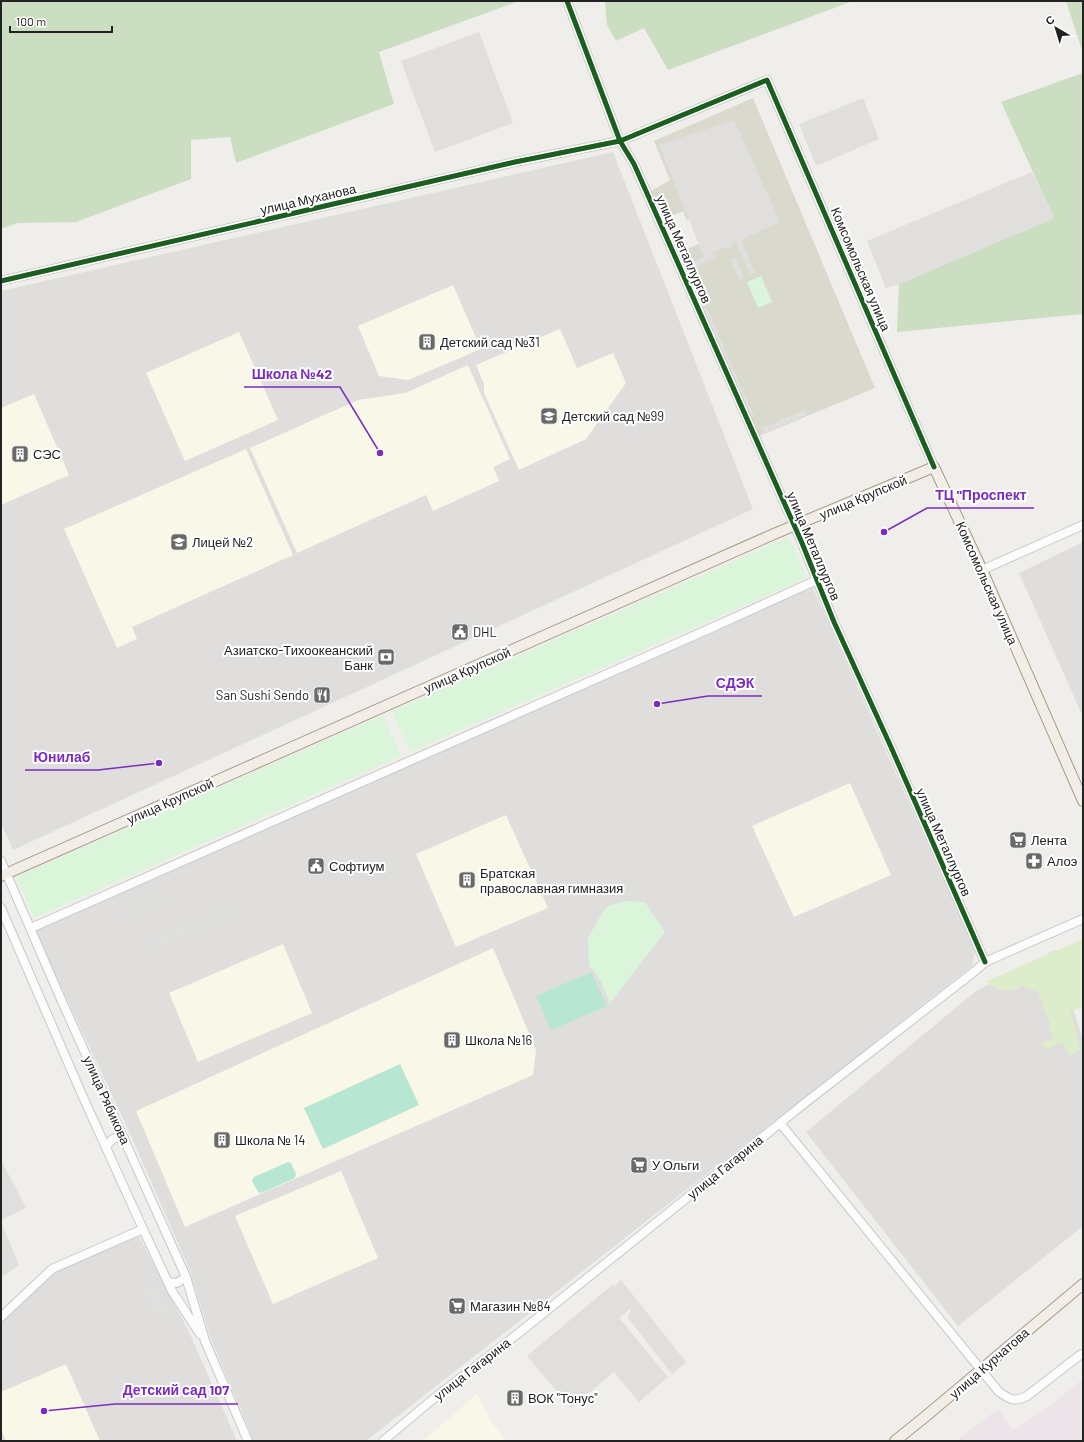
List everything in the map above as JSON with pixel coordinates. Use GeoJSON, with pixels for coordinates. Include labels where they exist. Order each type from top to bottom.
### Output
{"type":"FeatureCollection","features":[{"type":"Feature","properties":{"kind":"main road","name":"улица Крупской"},"geometry":{"type":"LineString","coordinates":[[3,875],[794,526],[934,467]]}},
{"type":"Feature","properties":{"kind":"main road","name":"Комсомольская улица"},"geometry":{"type":"LineString","coordinates":[[934,467],[982,570],[1083,801]]}},
{"type":"Feature","properties":{"kind":"main road","name":"улица Курчатова"},"geometry":{"type":"LineString","coordinates":[[895,1441],[1083,1284]]}},
{"type":"Feature","properties":{"kind":"street","name":"улица Металлургов"},"geometry":{"type":"LineString","coordinates":[[567,1],[620,141],[634,164],[794,526],[834,622],[891,747],[985,962]]}},
{"type":"Feature","properties":{"kind":"street","name":"улица Муханова"},"geometry":{"type":"LineString","coordinates":[[1,281],[515,162],[620,141],[767,80]]}},
{"type":"Feature","properties":{"kind":"street","name":"Комсомольская улица"},"geometry":{"type":"LineString","coordinates":[[767,80],[934,467]]}},
{"type":"Feature","properties":{"kind":"street"},"geometry":{"type":"LineString","coordinates":[[982,570],[1083,525]]}},
{"type":"Feature","properties":{"kind":"street"},"geometry":{"type":"LineString","coordinates":[[31,928],[817,580]]}},
{"type":"Feature","properties":{"kind":"street","name":"улица Рябикова"},"geometry":{"type":"LineString","coordinates":[[1,861],[3,875],[31,928],[60,998],[186,1277],[205,1341],[248,1441]]}},
{"type":"Feature","properties":{"kind":"street","name":"улица Рябикова"},"geometry":{"type":"LineString","coordinates":[[1,908],[83,1097],[107,1146],[172,1291],[205,1341]]}},
{"type":"Feature","properties":{"kind":"street","name":"улица Гагарина"},"geometry":{"type":"LineString","coordinates":[[383,1441],[432,1400],[520,1332],[780,1123],[985,962],[1083,918]]}},
{"type":"Feature","properties":{"kind":"street"},"geometry":{"type":"LineString","coordinates":[[780,1123],[981,1370],[1000,1392],[1009,1399],[1017,1400],[1027,1396],[1083,1354]]}},
{"type":"Feature","properties":{"kind":"street"},"geometry":{"type":"LineString","coordinates":[[107,1146],[110,1140],[118,1137],[124,1138]]}},
{"type":"Feature","properties":{"kind":"street"},"geometry":{"type":"LineString","coordinates":[[1,1317],[52,1269],[143,1229]]}},
{"type":"Feature","properties":{"kind":"street"},"geometry":{"type":"LineString","coordinates":[[168,1282],[177,1283],[186,1277]]}},
{"type":"Feature","properties":{"kind":"shaded area"},"geometry":{"type":"Polygon","coordinates":[[[479,32],[513,123],[435,152],[401,61],[479,32]]]}},
{"type":"Feature","properties":{"kind":"shaded area"},"geometry":{"type":"Polygon","coordinates":[[[753,98],[875,388],[759,436],[677,254],[704,241],[693,217],[687,220],[683,211],[662,220],[649,192],[670,180],[654,141],[753,98]]]}},
{"type":"Feature","properties":{"kind":"shaded area"},"geometry":{"type":"Polygon","coordinates":[[[863,98],[879,139],[816,166],[799,124],[863,98]]]}},
{"type":"Feature","properties":{"kind":"shaded area"},"geometry":{"type":"Polygon","coordinates":[[[734,120],[780,222],[741,240],[755,273],[750,275],[736,242],[730,245],[732,248],[727,250],[725,247],[712,253],[715,258],[694,267],[691,263],[704,257],[659,145],[734,120]]]}},
{"type":"Feature","properties":{"kind":"shaded area"},"geometry":{"type":"Polygon","coordinates":[[[613,152],[753,509],[13,850],[1,823],[1,291],[613,152]]]}},
{"type":"Feature","properties":{"kind":"shaded area"},"geometry":{"type":"Polygon","coordinates":[[[1032,172],[1054,218],[899,284],[886,288],[867,241],[1032,172]]]}},
{"type":"Feature","properties":{"kind":"shaded area"},"geometry":{"type":"Polygon","coordinates":[[[736,258],[744,278],[739,280],[731,260],[736,258]]]}},
{"type":"Feature","properties":{"kind":"shaded area"},"geometry":{"type":"Polygon","coordinates":[[[453,285],[481,349],[408,380],[379,376],[358,326],[453,285]]]}},
{"type":"Feature","properties":{"kind":"shaded area"},"geometry":{"type":"Polygon","coordinates":[[[697,286],[754,416],[749,418],[692,288],[697,286]]]}},
{"type":"Feature","properties":{"kind":"shaded area","name":"Детский сад №99"},"geometry":{"type":"Polygon","coordinates":[[[560,329],[577,368],[613,353],[626,383],[586,439],[519,470],[484,393],[484,384],[476,365],[560,329]]]}},
{"type":"Feature","properties":{"kind":"shaded area"},"geometry":{"type":"Polygon","coordinates":[[[239,332],[278,420],[185,461],[146,373],[239,332]]]}},
{"type":"Feature","properties":{"kind":"shaded area"},"geometry":{"type":"Polygon","coordinates":[[[468,365],[510,459],[493,467],[499,481],[433,511],[426,495],[297,553],[250,448],[358,400],[405,393],[468,365]]]}},
{"type":"Feature","properties":{"kind":"shaded area"},"geometry":{"type":"Polygon","coordinates":[[[34,394],[69,475],[1,505],[1,408],[34,394]]]}},
{"type":"Feature","properties":{"kind":"shaded area"},"geometry":{"type":"Polygon","coordinates":[[[638,409],[646,428],[634,433],[629,421],[638,409]]]}},
{"type":"Feature","properties":{"kind":"shaded area"},"geometry":{"type":"Polygon","coordinates":[[[805,410],[807,415],[764,433],[762,428],[805,410]]]}},
{"type":"Feature","properties":{"kind":"shaded area","name":"Лицей №2"},"geometry":{"type":"Polygon","coordinates":[[[246,449],[293,555],[132,627],[137,639],[117,648],[64,529],[246,449]]]}},
{"type":"Feature","properties":{"kind":"shaded area"},"geometry":{"type":"Polygon","coordinates":[[[1083,542],[1083,717],[1019,573],[1083,542]]]}},
{"type":"Feature","properties":{"kind":"shaded area"},"geometry":{"type":"Polygon","coordinates":[[[812,586],[975,951],[972,966],[366,1441],[254,1441],[210,1337],[190,1271],[128,1129],[34,929],[812,586]]]}},
{"type":"Feature","properties":{"kind":"shaded area"},"geometry":{"type":"Polygon","coordinates":[[[850,783],[891,875],[794,917],[752,826],[850,783]]]}},
{"type":"Feature","properties":{"kind":"shaded area"},"geometry":{"type":"Polygon","coordinates":[[[506,815],[548,908],[456,947],[416,854],[506,815]]]}},
{"type":"Feature","properties":{"kind":"shaded area"},"geometry":{"type":"Polygon","coordinates":[[[159,894],[161,899],[125,915],[123,910],[159,894]]]}},
{"type":"Feature","properties":{"kind":"shaded area"},"geometry":{"type":"Polygon","coordinates":[[[229,907],[231,912],[149,950],[147,945],[229,907]]]}},
{"type":"Feature","properties":{"kind":"shaded area"},"geometry":{"type":"Polygon","coordinates":[[[283,944],[312,1013],[198,1062],[169,993],[283,944]]]}},
{"type":"Feature","properties":{"kind":"shaded area"},"geometry":{"type":"Polygon","coordinates":[[[493,948],[536,1050],[533,1075],[185,1227],[136,1111],[493,948]]]}},
{"type":"Feature","properties":{"kind":"shaded area"},"geometry":{"type":"Polygon","coordinates":[[[1055,950],[1083,1040],[1083,1226],[958,1326],[806,1132],[976,991],[1055,950]]]}},
{"type":"Feature","properties":{"kind":"shaded area"},"geometry":{"type":"Polygon","coordinates":[[[1,1160],[26,1208],[1,1220],[1,1160]]]}},
{"type":"Feature","properties":{"kind":"shaded area"},"geometry":{"type":"Polygon","coordinates":[[[341,1171],[378,1258],[273,1304],[235,1216],[341,1171]]]}},
{"type":"Feature","properties":{"kind":"shaded area"},"geometry":{"type":"Polygon","coordinates":[[[1,1222],[19,1265],[4,1276],[1,1274],[1,1222]]]}},
{"type":"Feature","properties":{"kind":"shaded area"},"geometry":{"type":"Polygon","coordinates":[[[138,1234],[189,1332],[237,1441],[1,1441],[1,1319],[54,1271],[138,1234]]]}},
{"type":"Feature","properties":{"kind":"shaded area"},"geometry":{"type":"Polygon","coordinates":[[[621,1280],[686,1362],[672,1374],[628,1318],[631,1308],[619,1318],[668,1377],[639,1402],[614,1372],[571,1408],[527,1356],[612,1285],[618,1291],[614,1286],[621,1280]]]}},
{"type":"Feature","properties":{"kind":"shaded area"},"geometry":{"type":"Polygon","coordinates":[[[151,1284],[154,1289],[159,1289],[171,1313],[158,1319],[144,1289],[151,1284]]]}},
{"type":"Feature","properties":{"kind":"shaded area"},"geometry":{"type":"Polygon","coordinates":[[[66,1364],[100,1441],[6,1441],[1,1430],[1,1392],[66,1364]]]}},
{"type":"Feature","properties":{"kind":"shaded area"},"geometry":{"type":"Polygon","coordinates":[[[1083,1379],[1083,1441],[956,1441],[998,1409],[1013,1430],[1049,1406],[1083,1379]]]}},
{"type":"Feature","properties":{"kind":"shaded area"},"geometry":{"type":"Polygon","coordinates":[[[477,1394],[493,1424],[506,1441],[423,1441],[477,1394]]]}},
{"type":"Feature","properties":{"kind":"green space"},"geometry":{"type":"Polygon","coordinates":[[[1,1],[519,1],[379,52],[394,104],[236,163],[230,137],[191,140],[191,179],[76,222],[18,223],[1,229],[1,1]]]}},
{"type":"Feature","properties":{"kind":"green space"},"geometry":{"type":"Polygon","coordinates":[[[605,1],[853,1],[668,70],[644,28],[616,41],[607,25],[605,1]]]}},
{"type":"Feature","properties":{"kind":"green space"},"geometry":{"type":"Polygon","coordinates":[[[1066,1],[1083,1],[1083,53],[1066,1]]]}},
{"type":"Feature","properties":{"kind":"green space"},"geometry":{"type":"Polygon","coordinates":[[[1083,73],[1083,314],[897,332],[899,284],[1054,218],[1001,102],[1083,73]]]}},
{"type":"Feature","properties":{"kind":"green space"},"geometry":{"type":"Polygon","coordinates":[[[761,276],[772,302],[758,308],[747,282],[761,276]]]}},
{"type":"Feature","properties":{"kind":"green space"},"geometry":{"type":"Polygon","coordinates":[[[789,537],[807,578],[410,752],[392,711],[789,537]]]}},
{"type":"Feature","properties":{"kind":"green space"},"geometry":{"type":"Polygon","coordinates":[[[383,715],[401,756],[34,918],[16,877],[383,715]]]}},
{"type":"Feature","properties":{"kind":"green space"},"geometry":{"type":"Polygon","coordinates":[[[625,901],[645,902],[665,932],[610,1003],[599,978],[589,966],[588,938],[602,913],[608,906],[625,901]]]}},
{"type":"Feature","properties":{"kind":"green space"},"geometry":{"type":"Polygon","coordinates":[[[1083,939],[1083,1007],[1070,1011],[1081,1050],[1070,1055],[1062,1042],[1046,1050],[1042,1043],[1055,1038],[1049,1030],[1050,1023],[1038,992],[1022,986],[1013,990],[1002,990],[991,986],[987,981],[1083,939]]]}},
{"type":"Feature","properties":{"kind":"green space"},"geometry":{"type":"Polygon","coordinates":[[[591,972],[607,1006],[551,1030],[536,996],[591,972]]]}},
{"type":"Feature","properties":{"kind":"green space"},"geometry":{"type":"Polygon","coordinates":[[[400,1064],[419,1105],[323,1149],[304,1108],[400,1064]]]}},
{"type":"Feature","properties":{"kind":"green space"},"geometry":{"type":"Polygon","coordinates":[[[288,1162],[291,1163],[296,1174],[295,1178],[261,1193],[258,1192],[252,1181],[254,1177],[288,1162]]]}},
{"type":"Feature","properties":{"kind":"cycle path"},"geometry":{"type":"LineString","coordinates":[[567,1],[620,141],[634,164],[802,543],[834,622],[891,747],[985,962]]}},
{"type":"Feature","properties":{"kind":"cycle path"},"geometry":{"type":"LineString","coordinates":[[1,281],[515,162],[620,141],[767,80],[934,467]]}},
{"type":"Feature","properties":{"kind":"place","name":"Детский сад №31"},"geometry":{"type":"Point","coordinates":[427,342]}},
{"type":"Feature","properties":{"kind":"place","name":"Детский сад №99"},"geometry":{"type":"Point","coordinates":[549,416]}},
{"type":"Feature","properties":{"kind":"place","name":"Школа №42"},"geometry":{"type":"Point","coordinates":[380,453]}},
{"type":"Feature","properties":{"kind":"place","name":"СЭС"},"geometry":{"type":"Point","coordinates":[20,454]}},
{"type":"Feature","properties":{"kind":"place","name":"ТЦ \"Проспект"},"geometry":{"type":"Point","coordinates":[884,532]}},
{"type":"Feature","properties":{"kind":"place","name":"Лицей №2"},"geometry":{"type":"Point","coordinates":[179,542]}},
{"type":"Feature","properties":{"kind":"place","name":"DHL"},"geometry":{"type":"Point","coordinates":[460,632]}},
{"type":"Feature","properties":{"kind":"place","name":"Азиатско-Тихоокеанский Банк"},"geometry":{"type":"Point","coordinates":[386,657]}},
{"type":"Feature","properties":{"kind":"place","name":"San Sushi Sendo"},"geometry":{"type":"Point","coordinates":[322,695]}},
{"type":"Feature","properties":{"kind":"place","name":"СДЭК"},"geometry":{"type":"Point","coordinates":[657,704]}},
{"type":"Feature","properties":{"kind":"place","name":"Юнилаб"},"geometry":{"type":"Point","coordinates":[159,763]}},
{"type":"Feature","properties":{"kind":"place","name":"Лента"},"geometry":{"type":"Point","coordinates":[1018,840]}},
{"type":"Feature","properties":{"kind":"place","name":"Алоэ"},"geometry":{"type":"Point","coordinates":[1034,861]}},
{"type":"Feature","properties":{"kind":"place","name":"Софтиум"},"geometry":{"type":"Point","coordinates":[316,866]}},
{"type":"Feature","properties":{"kind":"place","name":"Братская православная гимназия"},"geometry":{"type":"Point","coordinates":[467,880]}},
{"type":"Feature","properties":{"kind":"place","name":"Школа №16"},"geometry":{"type":"Point","coordinates":[452,1040]}},
{"type":"Feature","properties":{"kind":"place","name":"Школа № 14"},"geometry":{"type":"Point","coordinates":[222,1140]}},
{"type":"Feature","properties":{"kind":"place","name":"У Ольги"},"geometry":{"type":"Point","coordinates":[639,1165]}},
{"type":"Feature","properties":{"kind":"place","name":"Магазин №84"},"geometry":{"type":"Point","coordinates":[457,1306]}},
{"type":"Feature","properties":{"kind":"place","name":"ВОК \"Тонус\""},"geometry":{"type":"Point","coordinates":[515,1398]}},
{"type":"Feature","properties":{"kind":"place","name":"Детский сад 107"},"geometry":{"type":"Point","coordinates":[44,1411]}}]}
